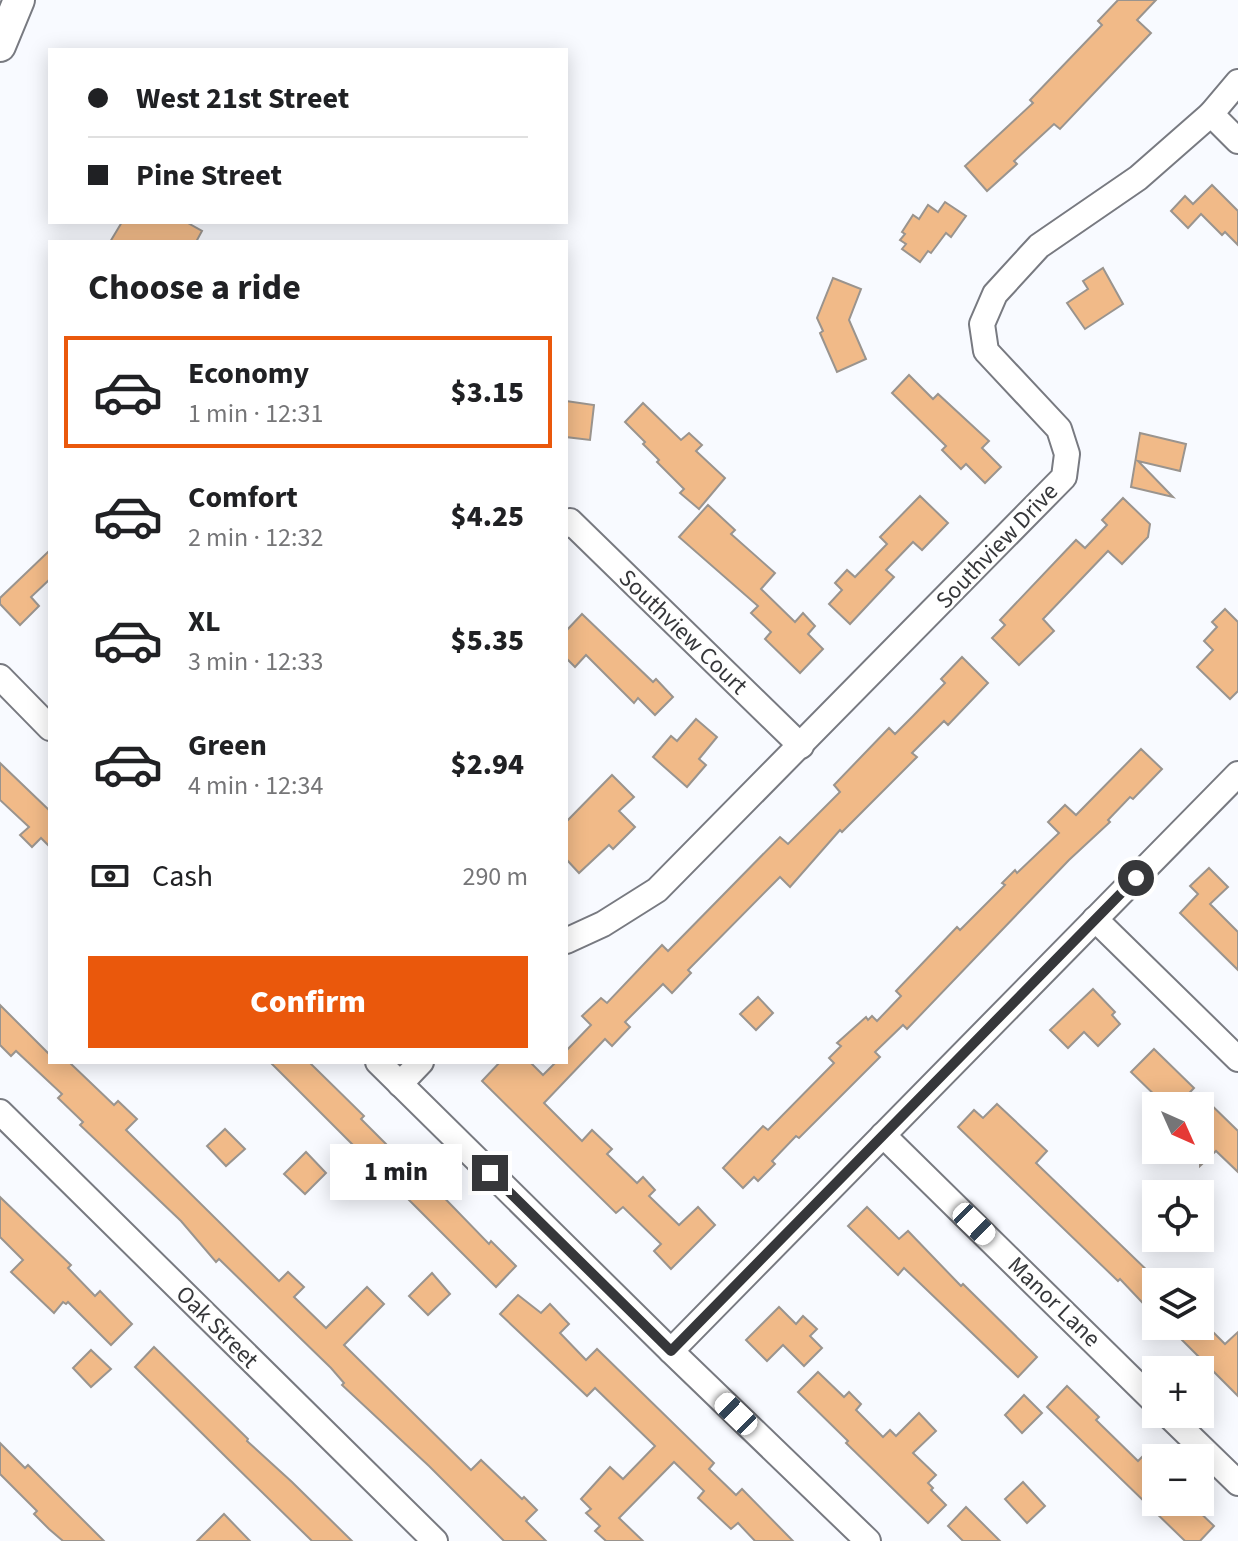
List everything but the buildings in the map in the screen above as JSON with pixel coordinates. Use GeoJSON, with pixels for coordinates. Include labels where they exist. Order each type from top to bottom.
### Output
{"type":"FeatureCollection","features":[{"type":"Feature","properties":{"kind":"main road"},"geometry":{"type":"LineString","coordinates":[[0,46],[19,0]]}},
{"type":"Feature","properties":{"kind":"street","name":"Southview Drive"},"geometry":{"type":"LineString","coordinates":[[568,940],[603,924],[657,890],[1064,477],[1067,454],[1059,429],[986,351],[982,324],[995,294],[1039,246],[1138,178],[1211,114],[1238,82]]}},
{"type":"Feature","properties":{"kind":"street"},"geometry":{"type":"LineString","coordinates":[[1211,114],[1238,141]]}},
{"type":"Feature","properties":{"kind":"street","name":"Southview Court"},"geometry":{"type":"LineString","coordinates":[[568,523],[570,521],[801,746]]}},
{"type":"Feature","properties":{"kind":"street"},"geometry":{"type":"LineString","coordinates":[[0,677],[48,726]]}},
{"type":"Feature","properties":{"kind":"street"},"geometry":{"type":"LineString","coordinates":[[671,1351],[1238,774]]}},
{"type":"Feature","properties":{"kind":"street"},"geometry":{"type":"LineString","coordinates":[[1095,919],[1238,1059]]}},
{"type":"Feature","properties":{"kind":"street"},"geometry":{"type":"LineString","coordinates":[[380,1064],[868,1541]]}},
{"type":"Feature","properties":{"kind":"street"},"geometry":{"type":"LineString","coordinates":[[400,1084],[419,1064]]}},
{"type":"Feature","properties":{"kind":"street","name":"Oak Street"},"geometry":{"type":"LineString","coordinates":[[0,1112],[435,1541]]}},
{"type":"Feature","properties":{"kind":"street","name":"Manor Lane"},"geometry":{"type":"LineString","coordinates":[[883,1135],[1142,1389]]}},
{"type":"Feature","properties":{"kind":"street"},"geometry":{"type":"LineString","coordinates":[[1181,1428],[1238,1483]]}},
{"type":"Feature","properties":{"kind":"route"},"geometry":{"type":"LineString","coordinates":[[490,1173],[671,1351],[1136,878]]}}]}
